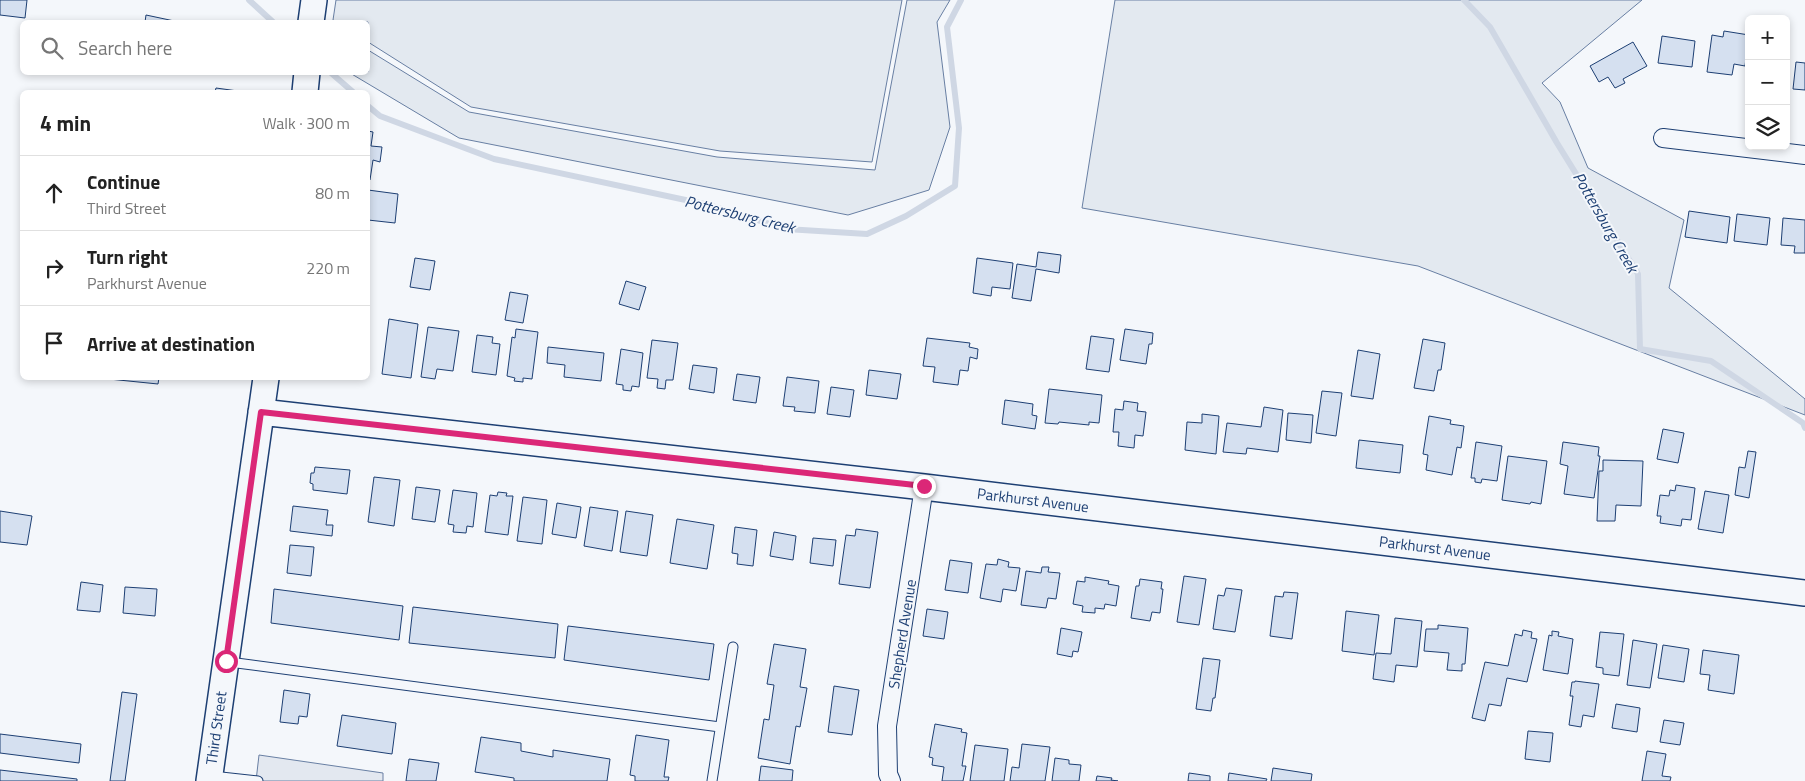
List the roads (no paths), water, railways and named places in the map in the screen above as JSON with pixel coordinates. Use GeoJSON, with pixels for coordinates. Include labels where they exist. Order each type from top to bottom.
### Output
{"type":"FeatureCollection","features":[{"type":"Feature","properties":{"kind":"street"},"geometry":{"type":"LineString","coordinates":[[311,20],[314,0]]}},
{"type":"Feature","properties":{"kind":"street"},"geometry":{"type":"LineString","coordinates":[[1664,138],[1805,155]]}},
{"type":"Feature","properties":{"kind":"street","name":"Third Street"},"geometry":{"type":"LineString","coordinates":[[209,778],[266,380]]}},
{"type":"Feature","properties":{"kind":"street","name":"Parkhurst Avenue"},"geometry":{"type":"LineString","coordinates":[[261,412],[924,486],[1805,593]]}},
{"type":"Feature","properties":{"kind":"street","name":"Shepherd Avenue"},"geometry":{"type":"LineString","coordinates":[[891,781],[888,774],[887,726],[924,486]]}},
{"type":"Feature","properties":{"kind":"lane"},"geometry":{"type":"LineString","coordinates":[[712,781],[733,647]]}},
{"type":"Feature","properties":{"kind":"lane"},"geometry":{"type":"LineString","coordinates":[[226,661],[720,727]]}},
{"type":"Feature","properties":{"kind":"lane"},"geometry":{"type":"LineString","coordinates":[[209,778],[258,781]]}},
{"type":"Feature","properties":{"kind":"waterway","name":"Pottersburg Creek"},"geometry":{"type":"LineString","coordinates":[[249,0],[271,20]]}},
{"type":"Feature","properties":{"kind":"waterway","name":"Pottersburg Creek"},"geometry":{"type":"LineString","coordinates":[[370,108],[380,116],[494,159],[709,205],[786,229],[867,234],[906,216],[955,186],[959,128],[947,27],[961,0]]}},
{"type":"Feature","properties":{"kind":"waterway","name":"Pottersburg Creek"},"geometry":{"type":"LineString","coordinates":[[1464,0],[1490,27],[1557,143],[1638,274],[1640,349],[1711,361],[1803,423],[1805,428]]}},
{"type":"Feature","properties":{"kind":"waterway","name":"Pottersburg Creek"},"geometry":{"type":"LineString","coordinates":[[333,75],[351,90]]}}]}
